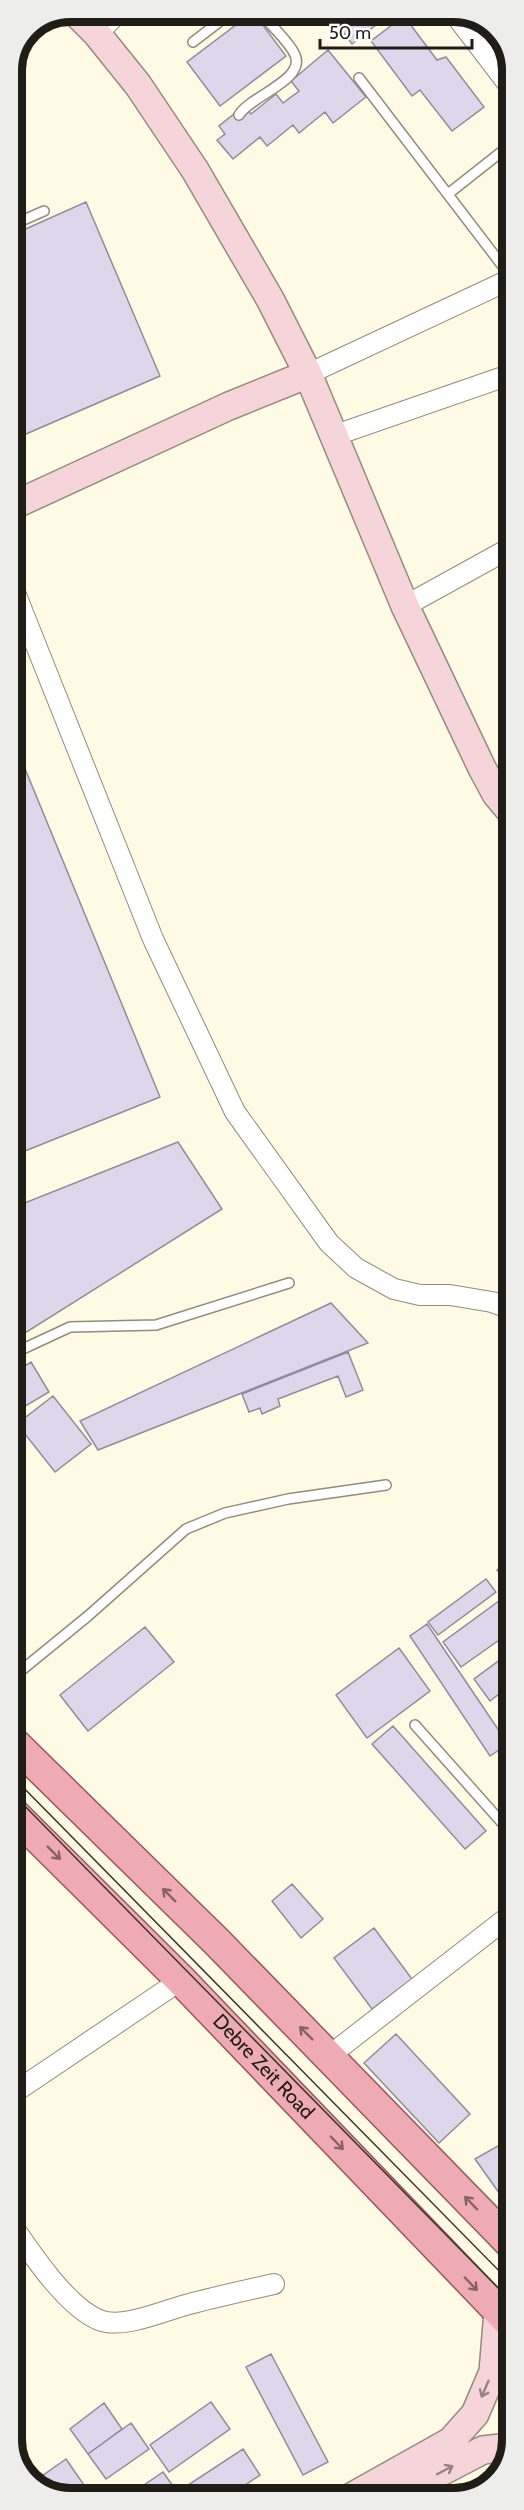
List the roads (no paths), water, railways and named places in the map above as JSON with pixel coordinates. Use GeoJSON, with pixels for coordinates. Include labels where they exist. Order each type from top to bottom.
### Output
{"type":"FeatureCollection","features":[{"type":"Feature","properties":{"kind":"main road"},"geometry":{"type":"LineString","coordinates":[[23,1752],[329,2056],[502,2235]]}},
{"type":"Feature","properties":{"kind":"main road","name":"Debre Zeit Road"},"geometry":{"type":"LineString","coordinates":[[23,1823],[181,1980],[502,2315]]}},
{"type":"Feature","properties":{"kind":"street"},"geometry":{"type":"LineString","coordinates":[[86,23],[138,85],[242,246],[308,374],[405,606],[482,768],[501,800]]}},
{"type":"Feature","properties":{"kind":"street"},"geometry":{"type":"LineString","coordinates":[[97,34],[108,23]]}},
{"type":"Feature","properties":{"kind":"street"},"geometry":{"type":"LineString","coordinates":[[462,24],[501,74]]}},
{"type":"Feature","properties":{"kind":"street"},"geometry":{"type":"LineString","coordinates":[[23,501],[229,406],[308,374],[501,283]]}},
{"type":"Feature","properties":{"kind":"street"},"geometry":{"type":"LineString","coordinates":[[333,436],[501,378]]}},
{"type":"Feature","properties":{"kind":"street"},"geometry":{"type":"LineString","coordinates":[[405,606],[501,553]]}},
{"type":"Feature","properties":{"kind":"street"},"geometry":{"type":"LineString","coordinates":[[23,613],[153,939],[235,1112],[329,1243],[357,1268],[394,1289],[420,1295],[450,1295],[502,1305]]}},
{"type":"Feature","properties":{"kind":"street"},"geometry":{"type":"LineString","coordinates":[[329,2056],[502,1922]]}},
{"type":"Feature","properties":{"kind":"street"},"geometry":{"type":"LineString","coordinates":[[23,2087],[181,1980]]}},
{"type":"Feature","properties":{"kind":"street"},"geometry":{"type":"LineString","coordinates":[[23,2240],[43,2269],[78,2305],[99,2320],[124,2322],[274,2284]]}},
{"type":"Feature","properties":{"kind":"street"},"geometry":{"type":"LineString","coordinates":[[370,2487],[451,2441],[475,2414],[493,2372],[502,2332]]}},
{"type":"Feature","properties":{"kind":"street"},"geometry":{"type":"LineString","coordinates":[[414,2487],[483,2450],[501,2448]]}},
{"type":"Feature","properties":{"kind":"lane"},"geometry":{"type":"LineString","coordinates":[[193,42],[218,23]]}},
{"type":"Feature","properties":{"kind":"lane"},"geometry":{"type":"LineString","coordinates":[[239,115],[244,106],[292,76],[297,64],[295,55],[269,23]]}},
{"type":"Feature","properties":{"kind":"lane"},"geometry":{"type":"LineString","coordinates":[[359,78],[501,264]]}},
{"type":"Feature","properties":{"kind":"lane"},"geometry":{"type":"LineString","coordinates":[[448,194],[501,152]]}},
{"type":"Feature","properties":{"kind":"lane"},"geometry":{"type":"LineString","coordinates":[[23,220],[44,211]]}},
{"type":"Feature","properties":{"kind":"lane"},"geometry":{"type":"LineString","coordinates":[[23,1349],[70,1327],[156,1325],[289,1283]]}},
{"type":"Feature","properties":{"kind":"lane"},"geometry":{"type":"LineString","coordinates":[[23,1669],[88,1616],[186,1529],[225,1513],[288,1499],[386,1485]]}},
{"type":"Feature","properties":{"kind":"lane"},"geometry":{"type":"LineString","coordinates":[[415,1725],[502,1822]]}},
{"type":"Feature","properties":{"kind":"tram line"},"geometry":{"type":"LineString","coordinates":[[23,1787],[502,2274]]}},
{"type":"Feature","properties":{"kind":"tram line"},"geometry":{"type":"LineString","coordinates":[[23,1804],[502,2292]]}}]}
